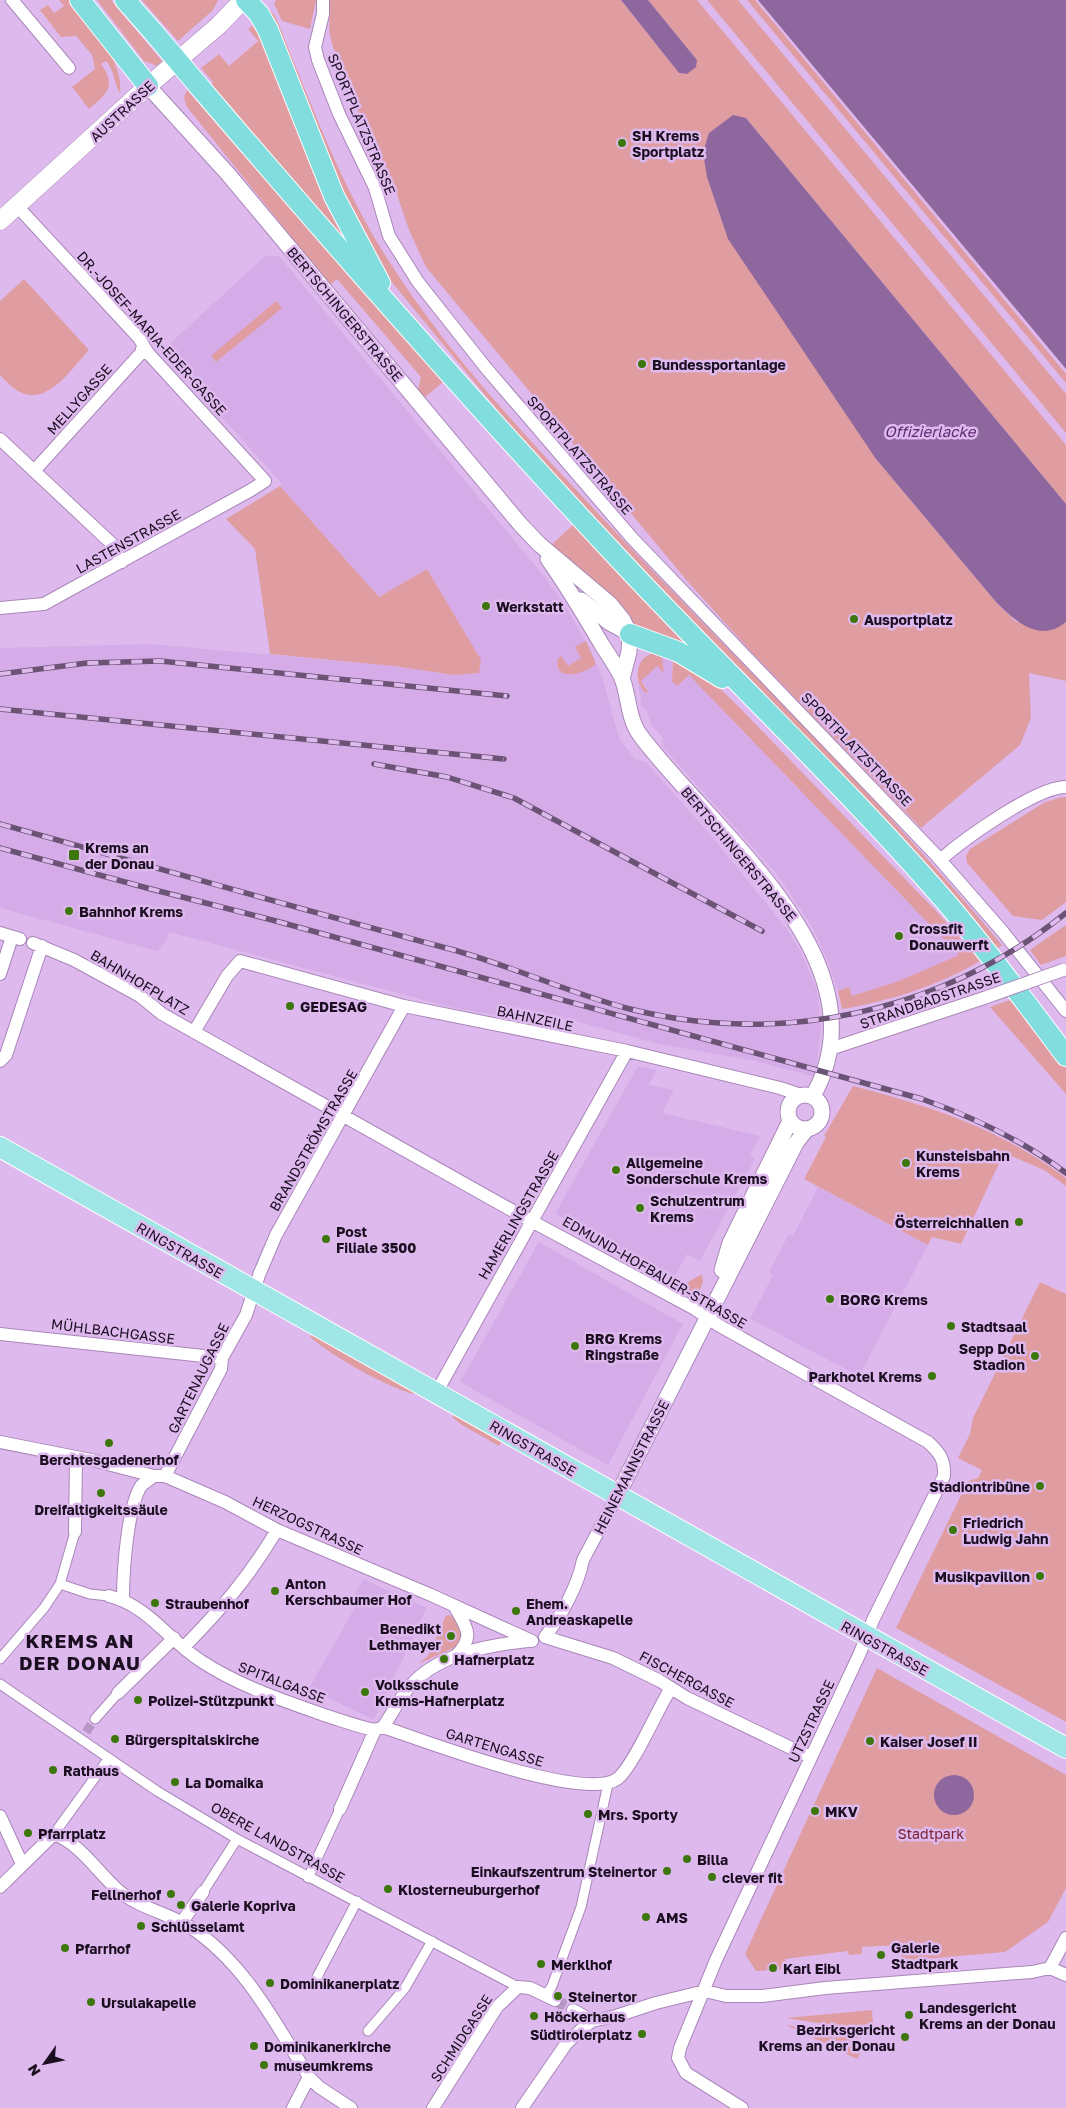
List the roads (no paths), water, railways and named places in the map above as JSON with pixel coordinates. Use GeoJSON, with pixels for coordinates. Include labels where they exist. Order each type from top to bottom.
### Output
{"type":"FeatureCollection","features":[{"type":"Feature","properties":{"kind":"highway"},"geometry":{"type":"LineString","coordinates":[[80,0],[148,86]]}},
{"type":"Feature","properties":{"kind":"highway"},"geometry":{"type":"LineString","coordinates":[[127,0],[203,91],[404,323],[567,504],[870,819],[946,903],[1066,1056]]}},
{"type":"Feature","properties":{"kind":"highway"},"geometry":{"type":"LineString","coordinates":[[245,0],[259,14],[268,30],[334,196],[355,238],[404,323]]}},
{"type":"Feature","properties":{"kind":"highway"},"geometry":{"type":"LineString","coordinates":[[630,634],[679,652],[751,697]]}},
{"type":"Feature","properties":{"kind":"main road","name":"AUSTRASSE"},"geometry":{"type":"LineString","coordinates":[[0,221],[245,0]]}},
{"type":"Feature","properties":{"kind":"main road","name":"RINGSTRASSE"},"geometry":{"type":"LineString","coordinates":[[0,1147],[254,1291],[439,1386],[617,1496],[1066,1748]]}},
{"type":"Feature","properties":{"kind":"street"},"geometry":{"type":"LineString","coordinates":[[12,0],[69,68]]}},
{"type":"Feature","properties":{"kind":"street","name":"SPORTPLATZSTRASSE"},"geometry":{"type":"LineString","coordinates":[[323,0],[323,14],[315,47],[318,60],[339,114],[375,188],[389,236],[418,282],[486,368],[626,531],[940,860]]}},
{"type":"Feature","properties":{"kind":"street","name":"BERTSCHINGERSTRASSE"},"geometry":{"type":"LineString","coordinates":[[148,86],[228,174],[538,544],[570,590],[622,679],[627,702],[639,734],[753,866],[796,922],[810,945],[827,994],[831,1026],[830,1049],[822,1080],[807,1096]]}},
{"type":"Feature","properties":{"kind":"street","name":"DR.-JOSEF-MARIA-EDER-GASSE"},"geometry":{"type":"LineString","coordinates":[[17,206],[139,338],[143,346],[264,481]]}},
{"type":"Feature","properties":{"kind":"street","name":"MELLYGASSE"},"geometry":{"type":"LineString","coordinates":[[34,471],[141,353],[143,346]]}},
{"type":"Feature","properties":{"kind":"street"},"geometry":{"type":"LineString","coordinates":[[0,439],[111,543],[122,562]]}},
{"type":"Feature","properties":{"kind":"street","name":"LASTENSTRASSE"},"geometry":{"type":"LineString","coordinates":[[0,608],[44,604],[264,481]]}},
{"type":"Feature","properties":{"kind":"street","name":"BERTSCHINGERSTRASSE"},"geometry":{"type":"LineString","coordinates":[[538,544],[610,604],[623,620],[630,634],[629,652],[622,679]]}},
{"type":"Feature","properties":{"kind":"street","name":"BERTSCHINGERSTRASSE"},"geometry":{"type":"LineString","coordinates":[[570,590],[610,623],[630,634]]}},
{"type":"Feature","properties":{"kind":"street"},"geometry":{"type":"LineString","coordinates":[[1066,787],[1041,792],[961,843],[940,860],[1004,932],[1066,1010]]}},
{"type":"Feature","properties":{"kind":"street"},"geometry":{"type":"LineString","coordinates":[[0,974],[10,937]]}},
{"type":"Feature","properties":{"kind":"street","name":"BAHNHOFPLATZ"},"geometry":{"type":"LineString","coordinates":[[0,1061],[6,1055],[38,945],[74,960],[140,996],[162,1014],[343,1117]]}},
{"type":"Feature","properties":{"kind":"street","name":"BAHNHOFPLATZ"},"geometry":{"type":"LineString","coordinates":[[194,1032],[227,976],[240,961],[264,967]]}},
{"type":"Feature","properties":{"kind":"street","name":"BAHNZEILE"},"geometry":{"type":"LineString","coordinates":[[264,967],[404,1006],[627,1051],[807,1096]]}},
{"type":"Feature","properties":{"kind":"street","name":"STRANDBADSTRASSE"},"geometry":{"type":"LineString","coordinates":[[830,1049],[1065,969]]}},
{"type":"Feature","properties":{"kind":"street","name":"BRANDSTRÖMSTRASSE"},"geometry":{"type":"LineString","coordinates":[[254,1291],[276,1234],[404,1006]]}},
{"type":"Feature","properties":{"kind":"street","name":"HAMERLINGSTRASSE"},"geometry":{"type":"LineString","coordinates":[[439,1386],[627,1051]]}},
{"type":"Feature","properties":{"kind":"street"},"geometry":{"type":"LineString","coordinates":[[807,1096],[822,1106],[822,1119],[818,1124],[806,1130],[800,1129],[790,1121],[788,1114],[789,1106],[794,1099],[807,1096]]}},
{"type":"Feature","properties":{"kind":"street","name":"EDMUND-HOFBAUER-STRASSE"},"geometry":{"type":"LineString","coordinates":[[343,1117],[708,1318],[928,1442],[945,1463]]}},
{"type":"Feature","properties":{"kind":"street","name":"HEINEMANNSTRASSE"},"geometry":{"type":"LineString","coordinates":[[717,1298],[719,1283],[730,1243],[790,1121]]}},
{"type":"Feature","properties":{"kind":"street","name":"HEINEMANNSTRASSE"},"geometry":{"type":"LineString","coordinates":[[545,1637],[553,1627],[581,1572],[583,1560],[796,1143],[806,1130]]}},
{"type":"Feature","properties":{"kind":"street","name":"GARTENAUGASSE"},"geometry":{"type":"LineString","coordinates":[[123,1599],[128,1543],[137,1498],[142,1486],[160,1476],[215,1382],[221,1369],[222,1358],[246,1315],[254,1291]]}},
{"type":"Feature","properties":{"kind":"street","name":"MÜHLBACHGASSE"},"geometry":{"type":"LineString","coordinates":[[0,1334],[222,1358]]}},
{"type":"Feature","properties":{"kind":"street","name":"HERZOGSTRASSE"},"geometry":{"type":"LineString","coordinates":[[0,1442],[160,1476],[225,1502],[277,1530],[456,1608]]}},
{"type":"Feature","properties":{"kind":"street"},"geometry":{"type":"LineString","coordinates":[[0,1658],[44,1608],[60,1584],[75,1532],[76,1457]]}},
{"type":"Feature","properties":{"kind":"street","name":"UTZSTRASSE"},"geometry":{"type":"LineString","coordinates":[[705,1991],[716,1960],[810,1757],[944,1476],[945,1463]]}},
{"type":"Feature","properties":{"kind":"street"},"geometry":{"type":"LineString","coordinates":[[184,1647],[233,1595],[264,1554],[277,1530]]}},
{"type":"Feature","properties":{"kind":"street"},"geometry":{"type":"LineString","coordinates":[[60,1584],[90,1594],[109,1596]]}},
{"type":"Feature","properties":{"kind":"street","name":"SPITALGASSE"},"geometry":{"type":"LineString","coordinates":[[109,1596],[123,1599],[144,1612],[200,1660],[248,1686],[304,1708],[379,1729]]}},
{"type":"Feature","properties":{"kind":"street"},"geometry":{"type":"LineString","coordinates":[[456,1608],[532,1641]]}},
{"type":"Feature","properties":{"kind":"street"},"geometry":{"type":"LineString","coordinates":[[456,1608],[468,1635],[468,1642],[456,1656]]}},
{"type":"Feature","properties":{"kind":"street"},"geometry":{"type":"LineString","coordinates":[[308,1878],[379,1729],[407,1690],[430,1669],[456,1656],[500,1644],[532,1641],[545,1637]]}},
{"type":"Feature","properties":{"kind":"street","name":"FISCHERGASSE"},"geometry":{"type":"LineString","coordinates":[[545,1637],[613,1658],[810,1757]]}},
{"type":"Feature","properties":{"kind":"street"},"geometry":{"type":"LineString","coordinates":[[96,1719],[118,1693],[174,1638]]}},
{"type":"Feature","properties":{"kind":"street"},"geometry":{"type":"LineString","coordinates":[[14,1642],[22,1648]]}},
{"type":"Feature","properties":{"kind":"street","name":"OBERE LANDSTRASSE"},"geometry":{"type":"LineString","coordinates":[[0,1684],[84,1736],[109,1758],[157,1791],[237,1839],[518,1987],[530,1988],[550,1998]]}},
{"type":"Feature","properties":{"kind":"street"},"geometry":{"type":"LineString","coordinates":[[550,1998],[581,1907],[608,1784],[625,1773],[671,1688]]}},
{"type":"Feature","properties":{"kind":"street","name":"GARTENGASSE"},"geometry":{"type":"LineString","coordinates":[[379,1729],[540,1777],[576,1784],[608,1784]]}},
{"type":"Feature","properties":{"kind":"street"},"geometry":{"type":"LineString","coordinates":[[0,1887],[54,1834],[109,1758]]}},
{"type":"Feature","properties":{"kind":"street"},"geometry":{"type":"LineString","coordinates":[[0,1816],[22,1864]]}},
{"type":"Feature","properties":{"kind":"street"},"geometry":{"type":"LineString","coordinates":[[54,1834],[62,1837],[83,1854],[120,1892],[134,1901],[182,1922],[205,1938],[233,1963],[254,1990],[309,2077],[319,2087],[347,2107]]}},
{"type":"Feature","properties":{"kind":"street"},"geometry":{"type":"LineString","coordinates":[[182,1922],[237,1839]]}},
{"type":"Feature","properties":{"kind":"street"},"geometry":{"type":"LineString","coordinates":[[316,1979],[357,1901]]}},
{"type":"Feature","properties":{"kind":"street"},"geometry":{"type":"LineString","coordinates":[[1050,1968],[1066,1938]]}},
{"type":"Feature","properties":{"kind":"street"},"geometry":{"type":"LineString","coordinates":[[368,2031],[405,1988],[432,1941]]}},
{"type":"Feature","properties":{"kind":"street"},"geometry":{"type":"LineString","coordinates":[[522,2108],[566,2044],[592,2020],[616,2016],[656,2003],[705,1991],[726,1996],[762,1996],[824,1988],[1032,1972],[1050,1968],[1066,1976]]}},
{"type":"Feature","properties":{"kind":"street","name":"SCHMIDGASSE"},"geometry":{"type":"LineString","coordinates":[[433,2108],[498,2007],[518,1987]]}},
{"type":"Feature","properties":{"kind":"street"},"geometry":{"type":"LineString","coordinates":[[705,1991],[680,2048],[678,2058],[680,2066],[692,2077],[742,2108]]}},
{"type":"Feature","properties":{"kind":"street"},"geometry":{"type":"LineString","coordinates":[[574,2010],[592,2020]]}},
{"type":"Feature","properties":{"kind":"street"},"geometry":{"type":"LineString","coordinates":[[294,2108],[309,2077]]}},
{"type":"Feature","properties":{"kind":"water"},"geometry":{"type":"Polygon","coordinates":[[[621,0],[648,0],[697,60],[696,67],[687,74],[679,73],[621,0]]]}},
{"type":"Feature","properties":{"kind":"water"},"geometry":{"type":"Polygon","coordinates":[[[758,0],[1066,0],[1066,369],[758,0]]]}},
{"type":"Feature","properties":{"kind":"water","name":"Offizierlacke"},"geometry":{"type":"Polygon","coordinates":[[[733,115],[746,118],[1066,504],[1066,622],[1046,631],[1037,630],[1019,622],[996,602],[876,459],[728,239],[707,177],[703,152],[709,133],[733,115]]]}},
{"type":"Feature","properties":{"kind":"water"},"geometry":{"type":"Polygon","coordinates":[[[954,1775],[968,1781],[974,1795],[968,1809],[954,1815],[940,1809],[934,1795],[940,1781],[954,1775]]]}},
{"type":"Feature","properties":{"kind":"tunnel"},"geometry":{"type":"LineString","coordinates":[[86,1732],[95,1719]]}},
{"type":"Feature","properties":{"kind":"tunnel"},"geometry":{"type":"LineString","coordinates":[[555,2000],[573,2010]]}},
{"type":"Feature","properties":{"kind":"railway"},"geometry":{"type":"LineString","coordinates":[[0,674],[87,663],[160,661],[507,696]]}},
{"type":"Feature","properties":{"kind":"railway"},"geometry":{"type":"LineString","coordinates":[[0,709],[504,759]]}},
{"type":"Feature","properties":{"kind":"railway"},"geometry":{"type":"LineString","coordinates":[[374,764],[447,777],[514,798],[762,931]]}},
{"type":"Feature","properties":{"kind":"railway"},"geometry":{"type":"LineString","coordinates":[[0,824],[472,955],[626,1008],[684,1019],[742,1024],[800,1022],[858,1013],[913,997],[967,975],[1018,947],[1066,913]]}},
{"type":"Feature","properties":{"kind":"railway"},"geometry":{"type":"LineString","coordinates":[[0,848],[276,921],[922,1099],[997,1130],[1032,1150],[1066,1173]]}},
{"type":"Feature","properties":{"kind":"place","name":"SH Krems Sportplatz"},"geometry":{"type":"Point","coordinates":[622,143]}},
{"type":"Feature","properties":{"kind":"place","name":"Bundessportanlage"},"geometry":{"type":"Point","coordinates":[642,364]}},
{"type":"Feature","properties":{"kind":"place","name":"Werkstatt"},"geometry":{"type":"Point","coordinates":[486,606]}},
{"type":"Feature","properties":{"kind":"place","name":"Ausportplatz"},"geometry":{"type":"Point","coordinates":[854,619]}},
{"type":"Feature","properties":{"kind":"place","name":"Krems an der Donau"},"geometry":{"type":"Point","coordinates":[74,855]}},
{"type":"Feature","properties":{"kind":"place","name":"Bahnhof Krems"},"geometry":{"type":"Point","coordinates":[69,911]}},
{"type":"Feature","properties":{"kind":"place","name":"Crossfit Donauwerft"},"geometry":{"type":"Point","coordinates":[899,936]}},
{"type":"Feature","properties":{"kind":"place","name":"GEDESAG"},"geometry":{"type":"Point","coordinates":[290,1006]}},
{"type":"Feature","properties":{"kind":"place","name":"Kunsteisbahn Krems"},"geometry":{"type":"Point","coordinates":[906,1163]}},
{"type":"Feature","properties":{"kind":"place","name":"Allgemeine Sonderschule Krems"},"geometry":{"type":"Point","coordinates":[616,1170]}},
{"type":"Feature","properties":{"kind":"place","name":"Schulzentrum Krems"},"geometry":{"type":"Point","coordinates":[640,1208]}},
{"type":"Feature","properties":{"kind":"place","name":"Österreichhallen"},"geometry":{"type":"Point","coordinates":[1019,1222]}},
{"type":"Feature","properties":{"kind":"place","name":"Post Filiale 3500"},"geometry":{"type":"Point","coordinates":[326,1239]}},
{"type":"Feature","properties":{"kind":"place","name":"BORG Krems"},"geometry":{"type":"Point","coordinates":[830,1299]}},
{"type":"Feature","properties":{"kind":"place","name":"Stadtsaal"},"geometry":{"type":"Point","coordinates":[951,1326]}},
{"type":"Feature","properties":{"kind":"place","name":"BRG Krems Ringstraße"},"geometry":{"type":"Point","coordinates":[575,1346]}},
{"type":"Feature","properties":{"kind":"place","name":"Sepp Doll Stadion"},"geometry":{"type":"Point","coordinates":[1035,1356]}},
{"type":"Feature","properties":{"kind":"place","name":"Parkhotel Krems"},"geometry":{"type":"Point","coordinates":[932,1376]}},
{"type":"Feature","properties":{"kind":"place","name":"Berchtesgadenerhof"},"geometry":{"type":"Point","coordinates":[109,1443]}},
{"type":"Feature","properties":{"kind":"place","name":"Stadiontribüne"},"geometry":{"type":"Point","coordinates":[1040,1486]}},
{"type":"Feature","properties":{"kind":"place","name":"Dreifaltigkeitssäule"},"geometry":{"type":"Point","coordinates":[101,1493]}},
{"type":"Feature","properties":{"kind":"place","name":"Friedrich Ludwig Jahn"},"geometry":{"type":"Point","coordinates":[953,1530]}},
{"type":"Feature","properties":{"kind":"place","name":"Musikpavillon"},"geometry":{"type":"Point","coordinates":[1040,1576]}},
{"type":"Feature","properties":{"kind":"place","name":"Anton Kerschbaumer Hof"},"geometry":{"type":"Point","coordinates":[275,1591]}},
{"type":"Feature","properties":{"kind":"place","name":"Straubenhof"},"geometry":{"type":"Point","coordinates":[155,1603]}},
{"type":"Feature","properties":{"kind":"place","name":"Ehem. Andreaskapelle"},"geometry":{"type":"Point","coordinates":[516,1611]}},
{"type":"Feature","properties":{"kind":"place","name":"Benedikt Lethmayer"},"geometry":{"type":"Point","coordinates":[451,1636]}},
{"type":"Feature","properties":{"kind":"place","name":"Hafnerplatz"},"geometry":{"type":"Point","coordinates":[444,1659]}},
{"type":"Feature","properties":{"kind":"place","name":"Volksschule Krems-Hafnerplatz"},"geometry":{"type":"Point","coordinates":[365,1692]}},
{"type":"Feature","properties":{"kind":"place","name":"Polizei-Stützpunkt"},"geometry":{"type":"Point","coordinates":[138,1700]}},
{"type":"Feature","properties":{"kind":"place","name":"Bürgerspitalskirche"},"geometry":{"type":"Point","coordinates":[115,1739]}},
{"type":"Feature","properties":{"kind":"place","name":"Kaiser Josef II"},"geometry":{"type":"Point","coordinates":[870,1741]}},
{"type":"Feature","properties":{"kind":"place","name":"Rathaus"},"geometry":{"type":"Point","coordinates":[53,1770]}},
{"type":"Feature","properties":{"kind":"place","name":"La Domaika"},"geometry":{"type":"Point","coordinates":[175,1782]}},
{"type":"Feature","properties":{"kind":"place","name":"MKV"},"geometry":{"type":"Point","coordinates":[815,1811]}},
{"type":"Feature","properties":{"kind":"place","name":"Mrs. Sporty"},"geometry":{"type":"Point","coordinates":[588,1814]}},
{"type":"Feature","properties":{"kind":"place","name":"Pfarrplatz"},"geometry":{"type":"Point","coordinates":[28,1833]}},
{"type":"Feature","properties":{"kind":"place","name":"Billa"},"geometry":{"type":"Point","coordinates":[687,1859]}},
{"type":"Feature","properties":{"kind":"place","name":"Einkaufszentrum Steinertor"},"geometry":{"type":"Point","coordinates":[667,1871]}},
{"type":"Feature","properties":{"kind":"place","name":"clever fit"},"geometry":{"type":"Point","coordinates":[712,1877]}},
{"type":"Feature","properties":{"kind":"place","name":"Klosterneuburgerhof"},"geometry":{"type":"Point","coordinates":[388,1889]}},
{"type":"Feature","properties":{"kind":"place","name":"Fellnerhof"},"geometry":{"type":"Point","coordinates":[171,1894]}},
{"type":"Feature","properties":{"kind":"place","name":"Galerie Kopriva"},"geometry":{"type":"Point","coordinates":[181,1905]}},
{"type":"Feature","properties":{"kind":"place","name":"AMS"},"geometry":{"type":"Point","coordinates":[646,1917]}},
{"type":"Feature","properties":{"kind":"place","name":"Schlüsselamt"},"geometry":{"type":"Point","coordinates":[141,1926]}},
{"type":"Feature","properties":{"kind":"place","name":"Pfarrhof"},"geometry":{"type":"Point","coordinates":[65,1948]}},
{"type":"Feature","properties":{"kind":"place","name":"Galerie Stadtpark"},"geometry":{"type":"Point","coordinates":[881,1955]}},
{"type":"Feature","properties":{"kind":"place","name":"Merklhof"},"geometry":{"type":"Point","coordinates":[541,1964]}},
{"type":"Feature","properties":{"kind":"place","name":"Karl Eibl"},"geometry":{"type":"Point","coordinates":[773,1968]}},
{"type":"Feature","properties":{"kind":"place","name":"Dominikanerplatz"},"geometry":{"type":"Point","coordinates":[270,1983]}},
{"type":"Feature","properties":{"kind":"place","name":"Steinertor"},"geometry":{"type":"Point","coordinates":[558,1996]}},
{"type":"Feature","properties":{"kind":"place","name":"Ursulakapelle"},"geometry":{"type":"Point","coordinates":[91,2002]}},
{"type":"Feature","properties":{"kind":"place","name":"Landesgericht Krems an der Donau"},"geometry":{"type":"Point","coordinates":[909,2015]}},
{"type":"Feature","properties":{"kind":"place","name":"Höckerhaus"},"geometry":{"type":"Point","coordinates":[534,2016]}},
{"type":"Feature","properties":{"kind":"place","name":"Südtirolerplatz"},"geometry":{"type":"Point","coordinates":[642,2034]}},
{"type":"Feature","properties":{"kind":"place","name":"Bezirksgericht Krems an der Donau"},"geometry":{"type":"Point","coordinates":[905,2037]}},
{"type":"Feature","properties":{"kind":"place","name":"Dominikanerkirche"},"geometry":{"type":"Point","coordinates":[254,2046]}},
{"type":"Feature","properties":{"kind":"place","name":"museumkrems"},"geometry":{"type":"Point","coordinates":[264,2065]}},
{"type":"Feature","properties":{"kind":"district","name":"KREMS AN DER DONAU"},"geometry":{"type":"Point","coordinates":[80,1651]}},
{"type":"Feature","properties":{"kind":"park label","name":"Stadtpark"},"geometry":{"type":"Point","coordinates":[931,1833]}}]}
